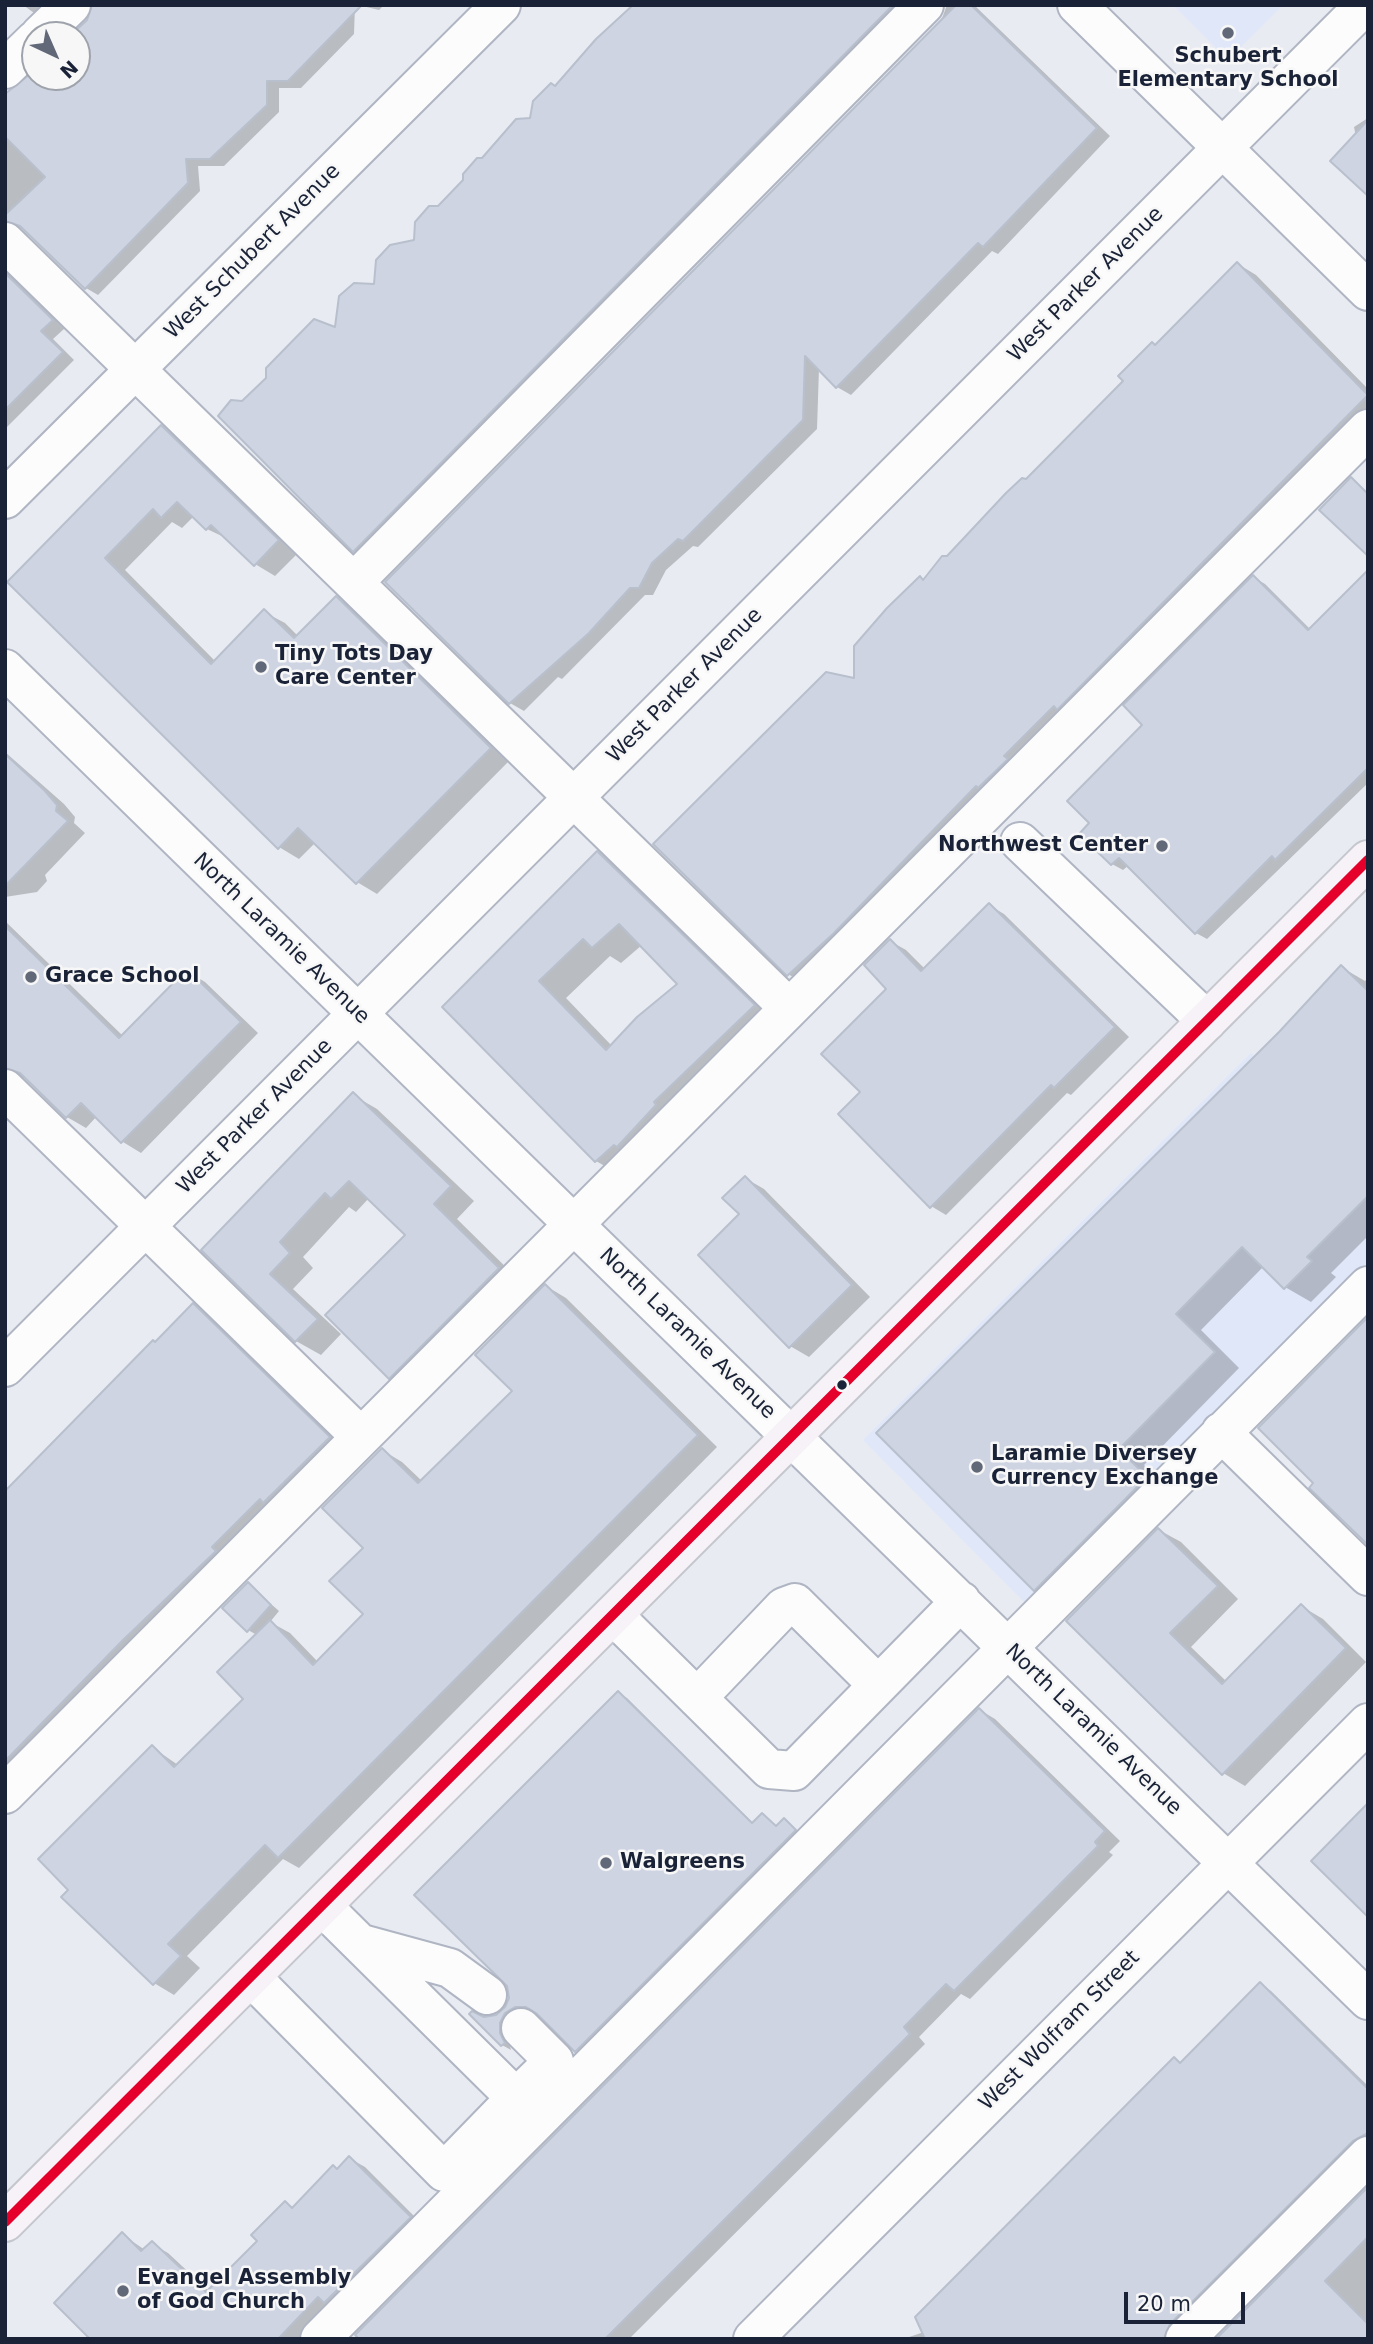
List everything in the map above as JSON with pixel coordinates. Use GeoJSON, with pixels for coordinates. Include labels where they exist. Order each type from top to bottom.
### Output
{"type":"FeatureCollection","features":[{"type":"Feature","properties":{"kind":"main road"},"geometry":{"type":"LineString","coordinates":[[5,2222],[1368,860]]}},
{"type":"Feature","properties":{"kind":"street"},"geometry":{"type":"LineString","coordinates":[[54,21],[71,5]]}},
{"type":"Feature","properties":{"kind":"street","name":"West Schubert Avenue"},"geometry":{"type":"LineString","coordinates":[[5,499],[501,5]]}},
{"type":"Feature","properties":{"kind":"street"},"geometry":{"type":"LineString","coordinates":[[354,582],[924,5]]}},
{"type":"Feature","properties":{"kind":"street"},"geometry":{"type":"LineString","coordinates":[[1077,5],[1368,291]]}},
{"type":"Feature","properties":{"kind":"street","name":"West Parker Avenue"},"geometry":{"type":"LineString","coordinates":[[5,1367],[1365,5]]}},
{"type":"Feature","properties":{"kind":"street"},"geometry":{"type":"LineString","coordinates":[[5,69],[21,54]]}},
{"type":"Feature","properties":{"kind":"street"},"geometry":{"type":"LineString","coordinates":[[5,242],[789,1008]]}},
{"type":"Feature","properties":{"kind":"street"},"geometry":{"type":"LineString","coordinates":[[5,1794],[1368,429]]}},
{"type":"Feature","properties":{"kind":"street","name":"North Laramie Avenue"},"geometry":{"type":"LineString","coordinates":[[5,670],[1368,2000]]}},
{"type":"Feature","properties":{"kind":"street"},"geometry":{"type":"LineString","coordinates":[[1020,842],[1207,1021]]}},
{"type":"Feature","properties":{"kind":"street"},"geometry":{"type":"LineString","coordinates":[[5,1089],[361,1437]]}},
{"type":"Feature","properties":{"kind":"street"},"geometry":{"type":"LineString","coordinates":[[320,2339],[1368,1286]]}},
{"type":"Feature","properties":{"kind":"street"},"geometry":{"type":"LineString","coordinates":[[1221,1432],[1368,1576]]}},
{"type":"Feature","properties":{"kind":"street"},"geometry":{"type":"LineString","coordinates":[[613,1615],[769,1769],[794,1771],[961,1601]]}},
{"type":"Feature","properties":{"kind":"street"},"geometry":{"type":"LineString","coordinates":[[697,1698],[784,1608],[795,1603],[878,1685]]}},
{"type":"Feature","properties":{"kind":"street","name":"West Wolfram Street"},"geometry":{"type":"LineString","coordinates":[[752,2339],[1368,1723]]}},
{"type":"Feature","properties":{"kind":"street"},"geometry":{"type":"LineString","coordinates":[[321,1906],[516,2098]]}},
{"type":"Feature","properties":{"kind":"street"},"geometry":{"type":"LineString","coordinates":[[360,1943],[450,1968],[487,1995]]}},
{"type":"Feature","properties":{"kind":"street"},"geometry":{"type":"LineString","coordinates":[[251,1977],[444,2172],[554,2061],[520,2028]]}},
{"type":"Feature","properties":{"kind":"street"},"geometry":{"type":"LineString","coordinates":[[1185,2339],[1368,2156]]}},
{"type":"Feature","properties":{"kind":"shaded area","name":"Schubert Elementary School"},"geometry":{"type":"Polygon","coordinates":[[[1173,5],[1283,5],[1228,60],[1173,5]]]}},
{"type":"Feature","properties":{"kind":"shaded area"},"geometry":{"type":"Polygon","coordinates":[[[1251,1053],[1368,1171],[1368,1273],[1031,1609],[863,1440],[1251,1053]]]}},
{"type":"Feature","properties":{"kind":"building"},"geometry":{"type":"Polygon","coordinates":[[[92,5],[362,5],[288,81],[267,81],[267,105],[210,159],[186,159],[188,183],[85,289],[20,226],[5,221],[5,215],[45,177],[5,137],[5,94],[21,81],[21,91],[91,91],[91,21],[87,20],[92,5]]]}},
{"type":"Feature","properties":{"kind":"building"},"geometry":{"type":"Polygon","coordinates":[[[633,5],[893,5],[353,552],[218,416],[231,400],[242,401],[266,378],[266,368],[314,319],[335,327],[339,296],[354,283],[374,284],[376,260],[390,245],[414,240],[415,222],[429,206],[438,206],[463,180],[463,174],[477,158],[482,158],[516,119],[530,118],[533,101],[551,83],[555,86],[596,39],[633,5]]]}},
{"type":"Feature","properties":{"kind":"building"},"geometry":{"type":"Polygon","coordinates":[[[956,5],[971,5],[1097,128],[983,247],[978,243],[836,388],[805,356],[803,420],[683,541],[678,539],[652,563],[639,588],[630,588],[589,633],[509,704],[385,582],[956,5]]]}},
{"type":"Feature","properties":{"kind":"building"},"geometry":{"type":"Polygon","coordinates":[[[1368,120],[1368,196],[1330,161],[1368,120]]]}},
{"type":"Feature","properties":{"kind":"building"},"geometry":{"type":"Polygon","coordinates":[[[1237,262],[1368,395],[1057,710],[1054,706],[1004,756],[1008,759],[978,788],[976,786],[834,933],[787,976],[653,844],[826,672],[854,678],[854,646],[887,608],[920,576],[923,580],[942,556],[947,556],[1006,493],[1022,478],[1026,479],[1123,381],[1118,376],[1152,342],[1155,345],[1237,262]]]}},
{"type":"Feature","properties":{"kind":"building"},"geometry":{"type":"Polygon","coordinates":[[[5,273],[53,320],[41,331],[63,352],[5,410],[5,273]]]}},
{"type":"Feature","properties":{"kind":"building"},"geometry":{"type":"Polygon","coordinates":[[[161,425],[279,540],[254,566],[211,525],[206,530],[177,502],[161,518],[153,509],[105,558],[211,664],[264,609],[294,638],[336,596],[491,748],[356,884],[298,828],[278,849],[7,582],[161,425]]]}},
{"type":"Feature","properties":{"kind":"building"},"geometry":{"type":"Polygon","coordinates":[[[1351,477],[1368,494],[1368,556],[1319,510],[1351,477]]]}},
{"type":"Feature","properties":{"kind":"building"},"geometry":{"type":"Polygon","coordinates":[[[1368,570],[1368,768],[1275,860],[1272,856],[1195,934],[1119,858],[1111,865],[1079,834],[1089,823],[1067,801],[1142,725],[1123,705],[1253,575],[1308,630],[1368,570]]]}},
{"type":"Feature","properties":{"kind":"building"},"geometry":{"type":"Polygon","coordinates":[[[5,754],[45,791],[57,805],[56,811],[68,821],[5,886],[5,754]]]}},
{"type":"Feature","properties":{"kind":"building"},"geometry":{"type":"Polygon","coordinates":[[[597,851],[755,1005],[654,1102],[656,1105],[617,1147],[614,1145],[595,1162],[442,1007],[597,851]],[[619,924],[592,948],[583,939],[539,981],[606,1050],[637,1017],[677,984],[619,924]]]}},
{"type":"Feature","properties":{"kind":"building"},"geometry":{"type":"Polygon","coordinates":[[[989,903],[1115,1027],[1054,1088],[1051,1085],[930,1208],[838,1114],[860,1092],[821,1054],[886,989],[864,965],[890,939],[921,971],[989,903]]]}},
{"type":"Feature","properties":{"kind":"building"},"geometry":{"type":"Polygon","coordinates":[[[5,926],[119,1038],[187,969],[241,1022],[121,1143],[81,1103],[66,1118],[20,1073],[5,1068],[5,926]]]}},
{"type":"Feature","properties":{"kind":"building"},"geometry":{"type":"Polygon","coordinates":[[[1341,965],[1368,991],[1368,1196],[1307,1257],[1312,1261],[1284,1289],[1242,1247],[1176,1314],[1215,1352],[1119,1449],[1147,1477],[1034,1591],[876,1433],[1279,1032],[1341,965]]]}},
{"type":"Feature","properties":{"kind":"building"},"geometry":{"type":"Polygon","coordinates":[[[353,1092],[451,1186],[434,1204],[499,1268],[389,1379],[325,1315],[405,1235],[349,1181],[331,1199],[325,1193],[280,1242],[290,1253],[270,1274],[318,1319],[295,1342],[201,1250],[353,1092]]]}},
{"type":"Feature","properties":{"kind":"building"},"geometry":{"type":"Polygon","coordinates":[[[745,1176],[852,1285],[789,1348],[698,1255],[739,1214],[722,1198],[745,1176]]]}},
{"type":"Feature","properties":{"kind":"building"},"geometry":{"type":"Polygon","coordinates":[[[545,1284],[698,1435],[278,1858],[265,1845],[168,1944],[181,1956],[153,1985],[61,1897],[68,1890],[38,1859],[152,1745],[174,1767],[243,1699],[217,1672],[270,1620],[313,1665],[363,1614],[329,1581],[363,1548],[322,1508],[382,1448],[418,1483],[512,1391],[475,1355],[545,1284]]]}},
{"type":"Feature","properties":{"kind":"building"},"geometry":{"type":"Polygon","coordinates":[[[193,1303],[330,1437],[263,1503],[260,1499],[212,1547],[216,1551],[123,1640],[5,1761],[5,1491],[153,1340],[155,1342],[193,1303]]]}},
{"type":"Feature","properties":{"kind":"building"},"geometry":{"type":"Polygon","coordinates":[[[1368,1317],[1368,1545],[1309,1488],[1313,1483],[1258,1428],[1368,1317]]]}},
{"type":"Feature","properties":{"kind":"building"},"geometry":{"type":"Polygon","coordinates":[[[1158,1528],[1218,1586],[1170,1633],[1222,1684],[1301,1604],[1346,1648],[1222,1775],[1066,1621],[1158,1528]]]}},
{"type":"Feature","properties":{"kind":"building"},"geometry":{"type":"Polygon","coordinates":[[[248,1582],[271,1605],[247,1632],[222,1608],[248,1582]]]}},
{"type":"Feature","properties":{"kind":"building","name":"Walgreens"},"geometry":{"type":"Polygon","coordinates":[[[618,1691],[752,1823],[762,1813],[776,1826],[784,1818],[796,1830],[575,2052],[536,2013],[526,2007],[515,2007],[505,2013],[500,2023],[500,2033],[505,2043],[501,2046],[469,2014],[472,2011],[484,2017],[496,2015],[505,2007],[509,1998],[507,1986],[414,1895],[618,1691]]]}},
{"type":"Feature","properties":{"kind":"building"},"geometry":{"type":"Polygon","coordinates":[[[979,1708],[1105,1831],[1095,1842],[1098,1846],[954,1991],[946,1984],[904,2027],[910,2034],[605,2339],[359,2339],[355,2335],[979,1708]]]}},
{"type":"Feature","properties":{"kind":"building"},"geometry":{"type":"Polygon","coordinates":[[[1368,1803],[1368,1917],[1311,1861],[1368,1803]]]}},
{"type":"Feature","properties":{"kind":"building"},"geometry":{"type":"Polygon","coordinates":[[[1260,1982],[1368,2089],[1368,2133],[1353,2141],[1170,2324],[1164,2339],[925,2339],[915,2317],[1174,2057],[1180,2063],[1260,1982]]]}},
{"type":"Feature","properties":{"kind":"building"},"geometry":{"type":"Polygon","coordinates":[[[349,2156],[411,2217],[324,2303],[318,2297],[278,2339],[90,2339],[54,2303],[122,2232],[141,2251],[152,2241],[206,2292],[257,2241],[251,2235],[285,2201],[292,2208],[333,2165],[337,2169],[349,2156]]]}},
{"type":"Feature","properties":{"kind":"building"},"geometry":{"type":"Polygon","coordinates":[[[1367,2188],[1368,2237],[1325,2281],[1368,2324],[1368,2339],[1216,2339],[1367,2188]]]}},
{"type":"Feature","properties":{"kind":"transit line"},"geometry":{"type":"LineString","coordinates":[[5,2222],[1368,860]]}},
{"type":"Feature","properties":{"kind":"place","name":"Schubert Elementary School"},"geometry":{"type":"Point","coordinates":[1228,33]}},
{"type":"Feature","properties":{"kind":"place","name":"Tiny Tots Day Care Center"},"geometry":{"type":"Point","coordinates":[261,667]}},
{"type":"Feature","properties":{"kind":"place","name":"Northwest Center"},"geometry":{"type":"Point","coordinates":[1162,846]}},
{"type":"Feature","properties":{"kind":"place","name":"Grace School"},"geometry":{"type":"Point","coordinates":[31,977]}},
{"type":"Feature","properties":{"kind":"place","name":"Laramie Diversey Currency Exchange"},"geometry":{"type":"Point","coordinates":[977,1467]}},
{"type":"Feature","properties":{"kind":"place","name":"Walgreens"},"geometry":{"type":"Point","coordinates":[606,1863]}},
{"type":"Feature","properties":{"kind":"place","name":"Evangel Assembly of God Church"},"geometry":{"type":"Point","coordinates":[123,2291]}}]}
